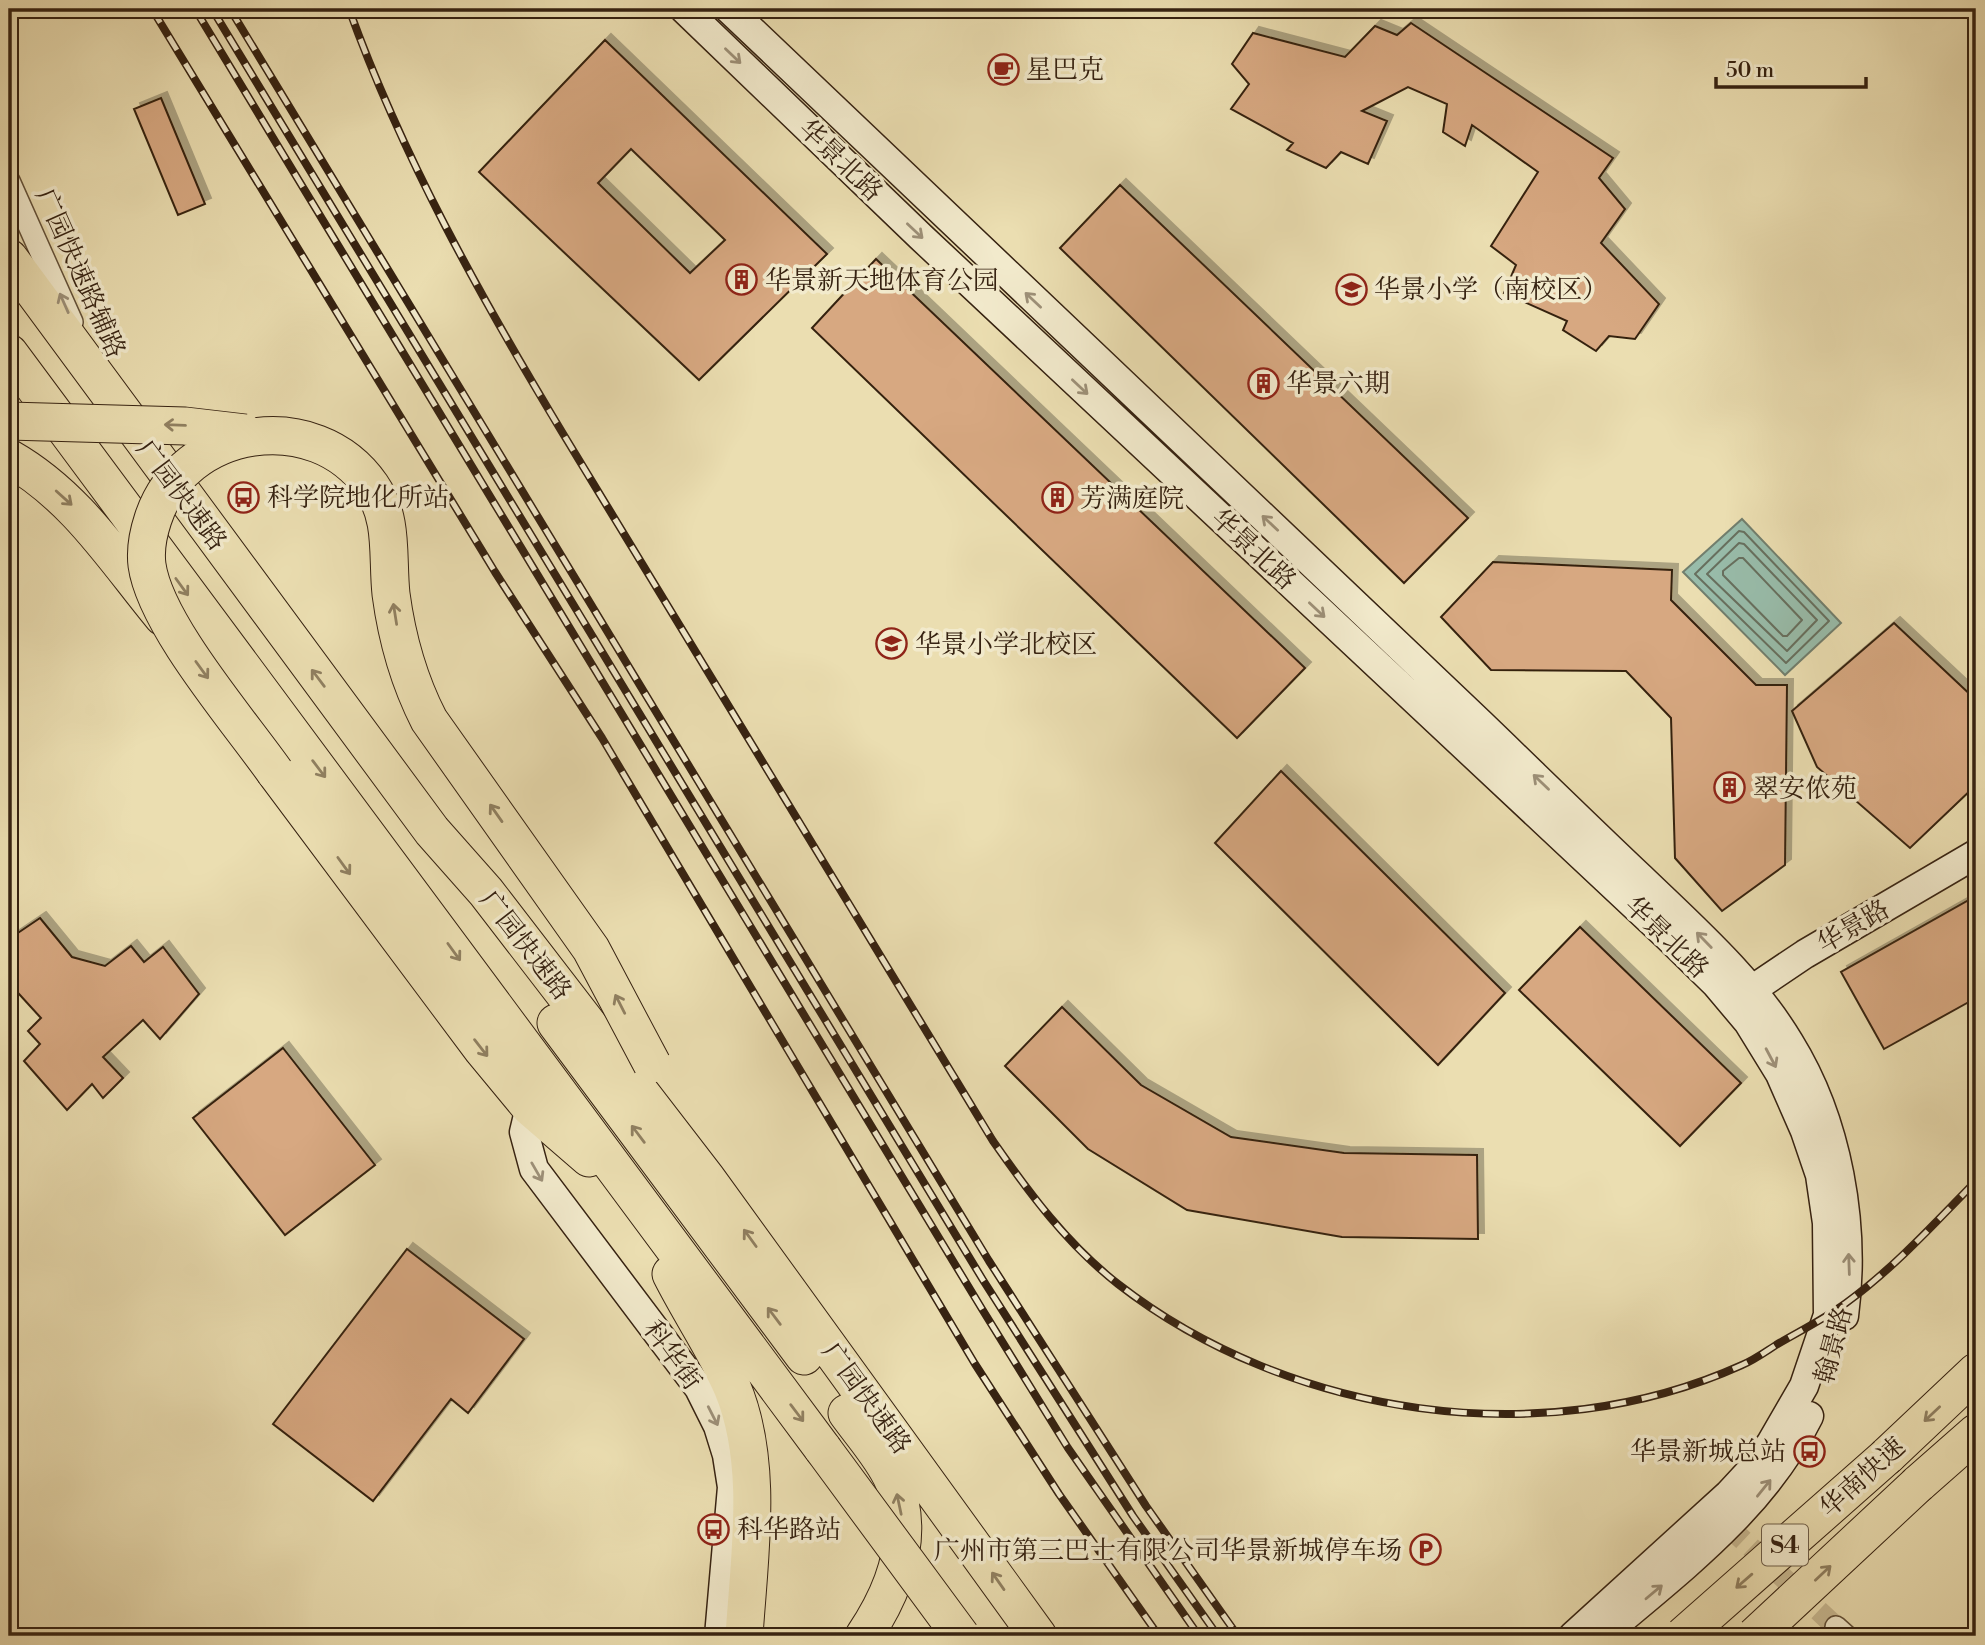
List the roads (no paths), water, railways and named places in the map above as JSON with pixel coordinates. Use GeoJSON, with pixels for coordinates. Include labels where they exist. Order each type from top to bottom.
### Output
{"type":"FeatureCollection","features":[{"type":"Feature","properties":{"kind":"highway","name":"广园快速路"},"geometry":{"type":"LineString","coordinates":[[9,258],[102,388],[432,831],[486,892],[707,1179],[1038,1636]]}},
{"type":"Feature","properties":{"kind":"highway","name":"广园快速路"},"geometry":{"type":"LineString","coordinates":[[9,353],[961,1636]]}},
{"type":"Feature","properties":{"kind":"highway"},"geometry":{"type":"LineString","coordinates":[[9,421],[186,426],[267,435],[320,445],[356,469],[370,485],[387,525],[391,592],[403,660],[413,688],[429,720],[591,949],[652,1064],[707,1179]]}},
{"type":"Feature","properties":{"kind":"highway"},"geometry":{"type":"LineString","coordinates":[[168,623],[153,587],[146,556],[151,525],[161,498],[180,472],[200,455],[215,447],[267,435]]}},
{"type":"Feature","properties":{"kind":"highway"},"geometry":{"type":"LineString","coordinates":[[9,458],[50,485],[74,506],[168,623],[441,996],[530,1107],[562,1137],[623,1182],[732,1388],[745,1430],[750,1489],[744,1636]]}},
{"type":"Feature","properties":{"kind":"highway"},"geometry":{"type":"LineString","coordinates":[[432,831],[484,923],[892,1478],[904,1526],[902,1548],[883,1607],[864,1636]]}},
{"type":"Feature","properties":{"kind":"highway","name":"华南快速"},"geometry":{"type":"LineString","coordinates":[[1683,1636],[1888,1455],[1976,1373]]}},
{"type":"Feature","properties":{"kind":"highway","name":"华南快速"},"geometry":{"type":"LineString","coordinates":[[1755,1636],[1976,1433]]}},
{"type":"Feature","properties":{"kind":"highway"},"geometry":{"type":"LineString","coordinates":[[1673,1636],[1716,1605]]}},
{"type":"Feature","properties":{"kind":"street","name":"华景北路"},"geometry":{"type":"LineString","coordinates":[[684,9],[874,192],[1668,937],[1742,996]]}},
{"type":"Feature","properties":{"kind":"street","name":"华景北路"},"geometry":{"type":"LineString","coordinates":[[729,9],[1692,927],[1742,996]]}},
{"type":"Feature","properties":{"kind":"street","name":"广园快速路辅路"},"geometry":{"type":"LineString","coordinates":[[9,181],[102,388]]}},
{"type":"Feature","properties":{"kind":"street","name":"华景路"},"geometry":{"type":"LineString","coordinates":[[1742,996],[1837,934],[1976,854]]}},
{"type":"Feature","properties":{"kind":"street","name":"翰景路"},"geometry":{"type":"LineString","coordinates":[[1573,1636],[1769,1482],[1789,1453],[1821,1393],[1842,1334],[1850,1275],[1848,1238],[1837,1172],[1820,1107],[1790,1043],[1742,996]]}},
{"type":"Feature","properties":{"kind":"street","name":"科华街"},"geometry":{"type":"LineString","coordinates":[[530,1107],[524,1132],[534,1169],[699,1388],[718,1426],[727,1455],[732,1487],[719,1636]]}},
{"type":"Feature","properties":{"kind":"street","name":"翰景路"},"geometry":{"type":"LineString","coordinates":[[1602,1636],[1720,1518]]}},
{"type":"Feature","properties":{"kind":"water"},"geometry":{"type":"Polygon","coordinates":[[[1742,519],[1841,623],[1785,675],[1683,572],[1742,519]]]}},
{"type":"Feature","properties":{"kind":"tunnel"},"geometry":{"type":"LineString","coordinates":[[1728,1526],[1836,1627]]}},
{"type":"Feature","properties":{"kind":"railway"},"geometry":{"type":"LineString","coordinates":[[152,9],[495,572],[602,738],[975,1364],[1059,1494],[1159,1636]]}},
{"type":"Feature","properties":{"kind":"railway"},"geometry":{"type":"LineString","coordinates":[[195,9],[982,1309],[1068,1448],[1199,1636]]}},
{"type":"Feature","properties":{"kind":"railway"},"geometry":{"type":"LineString","coordinates":[[212,9],[983,1280],[1133,1516],[1218,1636]]}},
{"type":"Feature","properties":{"kind":"railway"},"geometry":{"type":"LineString","coordinates":[[230,9],[989,1261],[1146,1506],[1238,1636]]}},
{"type":"Feature","properties":{"kind":"railway"},"geometry":{"type":"LineString","coordinates":[[349,9],[394,119],[445,225],[562,432],[993,1141],[1050,1217],[1082,1252],[1118,1284],[1186,1329],[1260,1365],[1338,1392],[1420,1408],[1502,1414],[1585,1409],[1665,1393],[1755,1358],[1829,1314],[1864,1289],[1914,1245],[1976,1181]]}},
{"type":"Feature","properties":{"kind":"place","name":"星巴克"},"geometry":{"type":"Point","coordinates":[1003,69]}},
{"type":"Feature","properties":{"kind":"place","name":"华景新天地体育公园"},"geometry":{"type":"Point","coordinates":[742,280]}},
{"type":"Feature","properties":{"kind":"place","name":"华景小学（南校区）"},"geometry":{"type":"Point","coordinates":[1351,289]}},
{"type":"Feature","properties":{"kind":"place","name":"华景六期"},"geometry":{"type":"Point","coordinates":[1263,383]}},
{"type":"Feature","properties":{"kind":"place","name":"科学院地化所站"},"geometry":{"type":"Point","coordinates":[244,497]}},
{"type":"Feature","properties":{"kind":"place","name":"芳满庭院"},"geometry":{"type":"Point","coordinates":[1057,498]}},
{"type":"Feature","properties":{"kind":"place","name":"华景小学北校区"},"geometry":{"type":"Point","coordinates":[892,644]}},
{"type":"Feature","properties":{"kind":"place","name":"翠安侬苑"},"geometry":{"type":"Point","coordinates":[1730,788]}},
{"type":"Feature","properties":{"kind":"place","name":"华景新城总站"},"geometry":{"type":"Point","coordinates":[1809,1451]}},
{"type":"Feature","properties":{"kind":"place","name":"科华路站"},"geometry":{"type":"Point","coordinates":[714,1529]}},
{"type":"Feature","properties":{"kind":"place","name":"广州市第三巴士有限公司华景新城停车场"},"geometry":{"type":"Point","coordinates":[1425,1550]}}]}
